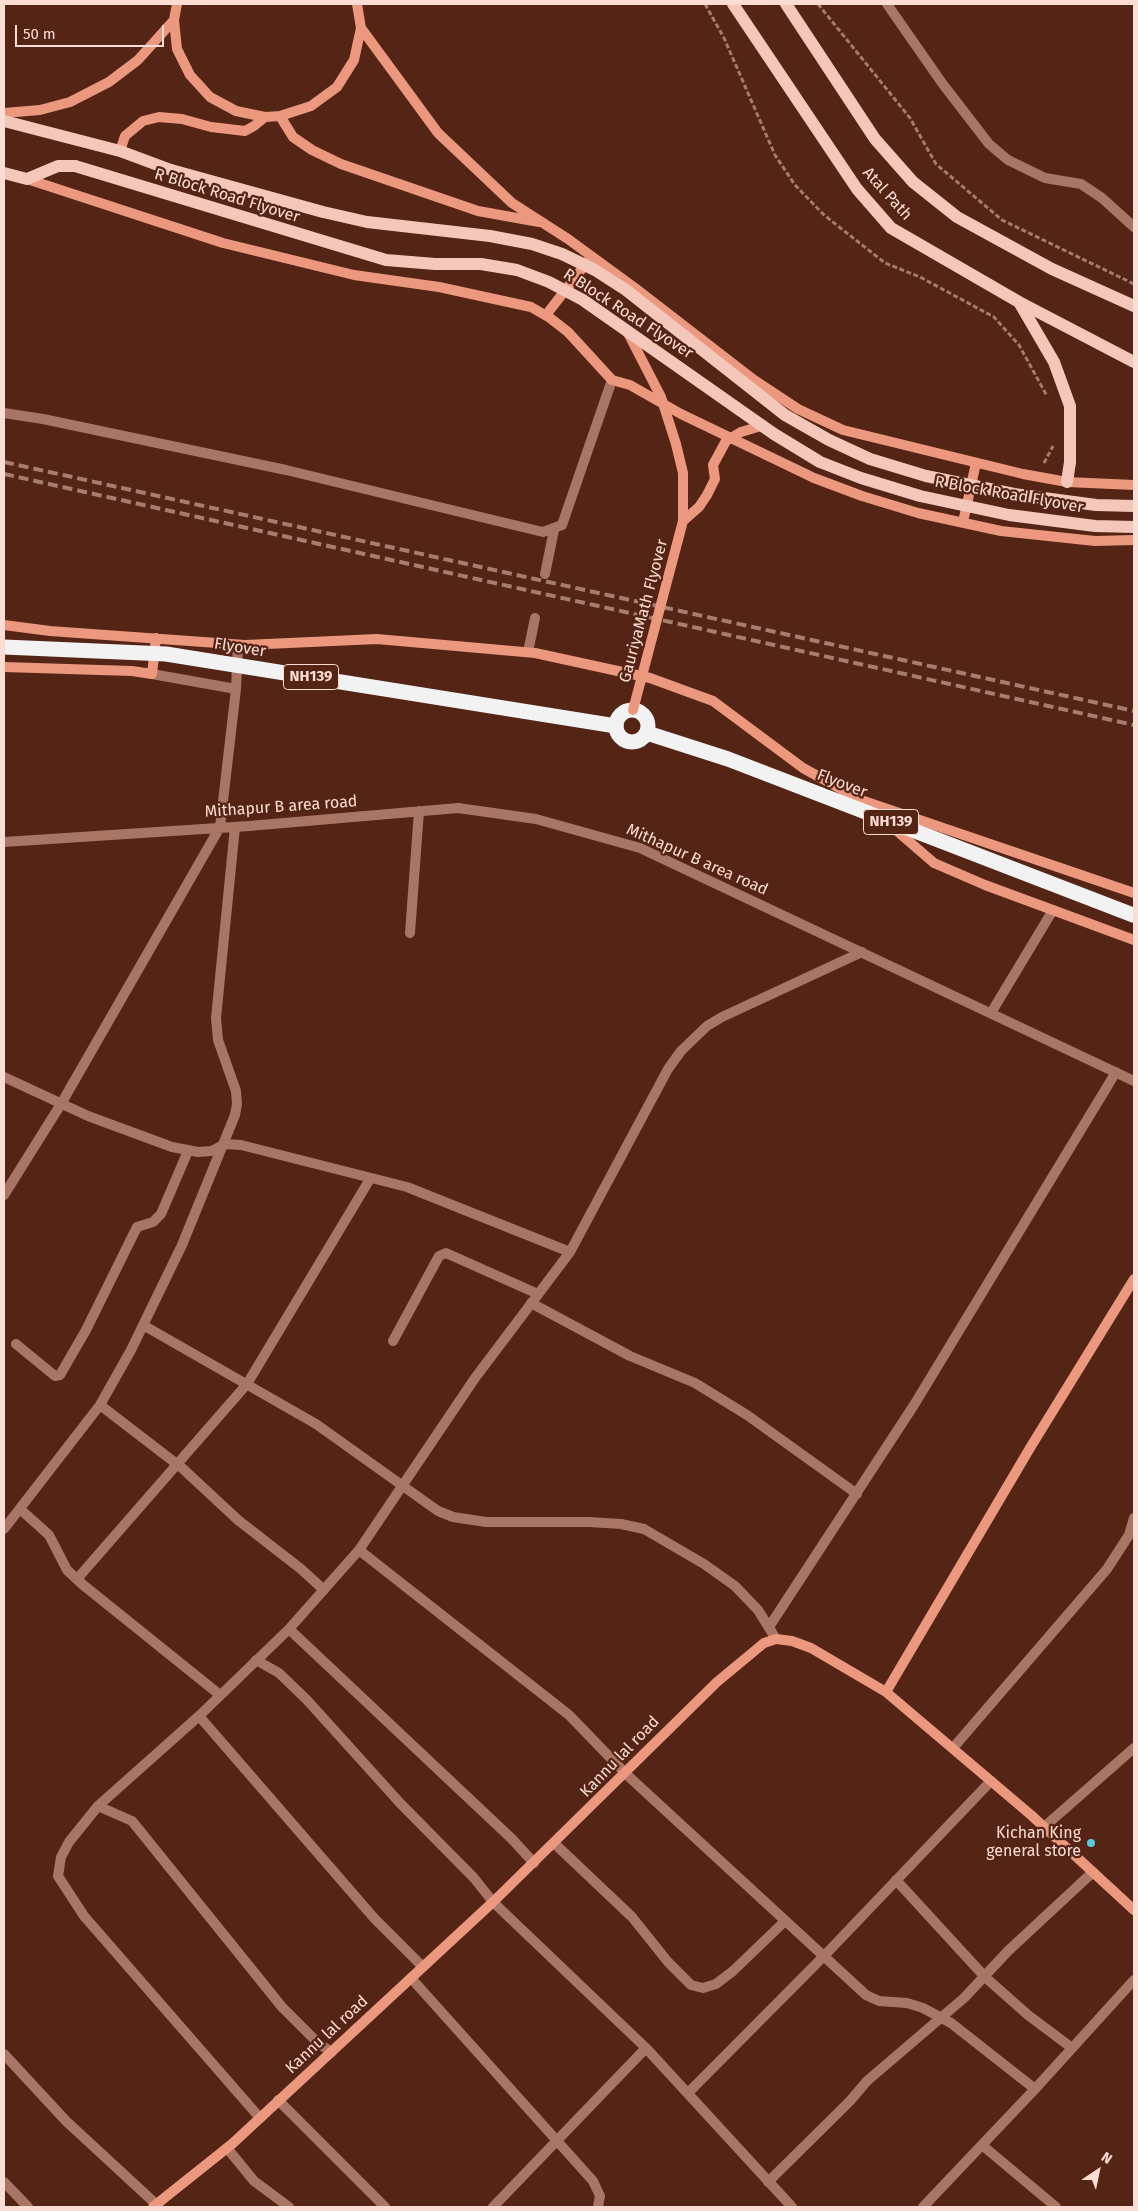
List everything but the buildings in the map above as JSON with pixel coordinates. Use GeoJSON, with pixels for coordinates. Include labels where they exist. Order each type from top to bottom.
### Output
{"type":"FeatureCollection","features":[{"type":"Feature","properties":{"kind":"highway","name":"Flyover"},"geometry":{"type":"LineString","coordinates":[[4,647],[166,654],[616,726]]}},
{"type":"Feature","properties":{"kind":"highway"},"geometry":{"type":"LineString","coordinates":[[628,710],[633,710],[646,717],[647,733],[639,740],[629,742],[620,736],[616,726],[619,716],[628,710]]}},
{"type":"Feature","properties":{"kind":"highway","name":"Flyover"},"geometry":{"type":"LineString","coordinates":[[647,733],[728,759],[1134,916]]}},
{"type":"Feature","properties":{"kind":"main road"},"geometry":{"type":"LineString","coordinates":[[177,4],[174,20],[177,49],[190,75],[210,97],[236,111],[265,117],[280,116],[311,106],[337,87],[354,60],[361,28],[357,4]]}},
{"type":"Feature","properties":{"kind":"main road","name":"Atal Path"},"geometry":{"type":"LineString","coordinates":[[733,4],[857,189],[891,228],[1019,302],[1134,362]]}},
{"type":"Feature","properties":{"kind":"main road","name":"Atal Path"},"geometry":{"type":"LineString","coordinates":[[786,4],[875,139],[913,182],[958,217],[1052,269],[1134,306]]}},
{"type":"Feature","properties":{"kind":"main road"},"geometry":{"type":"LineString","coordinates":[[4,113],[40,110],[70,102],[109,82],[138,60],[174,20]]}},
{"type":"Feature","properties":{"kind":"main road"},"geometry":{"type":"LineString","coordinates":[[361,28],[438,132],[512,203],[592,256],[754,380],[798,409],[843,430],[976,462],[1067,482],[1134,485]]}},
{"type":"Feature","properties":{"kind":"main road"},"geometry":{"type":"LineString","coordinates":[[280,116],[293,137],[312,150],[341,164],[478,211],[543,223]]}},
{"type":"Feature","properties":{"kind":"main road"},"geometry":{"type":"LineString","coordinates":[[120,151],[125,136],[143,121],[159,117],[182,119],[211,127],[245,131],[265,117]]}},
{"type":"Feature","properties":{"kind":"main road","name":"R Block Road Flyover"},"geometry":{"type":"LineString","coordinates":[[4,121],[120,151],[171,170],[350,218],[405,227],[490,236],[532,244],[562,254],[594,270],[626,290],[786,415],[829,440],[870,459],[926,476],[1014,494],[1096,505],[1134,506]]}},
{"type":"Feature","properties":{"kind":"main road","name":"R Block Road Flyover"},"geometry":{"type":"LineString","coordinates":[[27,179],[58,166],[75,166],[386,260],[435,264],[481,264],[516,270],[549,282],[626,328],[761,426],[820,462],[861,478],[920,496],[1009,515],[1095,526],[1134,527]]}},
{"type":"Feature","properties":{"kind":"main road"},"geometry":{"type":"LineString","coordinates":[[4,173],[223,243],[354,275],[439,287],[531,307],[568,332],[612,380],[630,385],[682,414],[814,478],[918,512],[1001,531],[1095,541],[1134,540]]}},
{"type":"Feature","properties":{"kind":"main road"},"geometry":{"type":"LineString","coordinates":[[546,316],[592,256]]}},
{"type":"Feature","properties":{"kind":"main road"},"geometry":{"type":"LineString","coordinates":[[1019,302],[1054,362],[1070,406],[1070,462],[1067,482]]}},
{"type":"Feature","properties":{"kind":"main road","name":"GauriyaMath Flyover"},"geometry":{"type":"LineString","coordinates":[[626,328],[661,397],[676,444],[683,473],[684,520],[633,710]]}},
{"type":"Feature","properties":{"kind":"main road","name":"GauriyaMath Flyover"},"geometry":{"type":"LineString","coordinates":[[684,520],[698,507],[707,495],[715,479],[714,466],[726,441],[741,432],[761,426]]}},
{"type":"Feature","properties":{"kind":"main road"},"geometry":{"type":"LineString","coordinates":[[963,522],[976,462]]}},
{"type":"Feature","properties":{"kind":"main road"},"geometry":{"type":"LineString","coordinates":[[4,625],[50,631],[238,645],[377,639],[528,652],[650,678],[713,701],[803,768],[861,800],[1134,893]]}},
{"type":"Feature","properties":{"kind":"main road"},"geometry":{"type":"LineString","coordinates":[[4,667],[132,671],[152,674],[156,638]]}},
{"type":"Feature","properties":{"kind":"main road"},"geometry":{"type":"LineString","coordinates":[[861,800],[934,863],[1134,940]]}},
{"type":"Feature","properties":{"kind":"main road"},"geometry":{"type":"LineString","coordinates":[[886,1692],[1030,1448],[1134,1279]]}},
{"type":"Feature","properties":{"kind":"main road"},"geometry":{"type":"LineString","coordinates":[[776,1639],[792,1641],[811,1648],[886,1692],[1044,1827],[1134,1910]]}},
{"type":"Feature","properties":{"kind":"main road","name":"Kannu lal road"},"geometry":{"type":"LineString","coordinates":[[155,2206],[227,2148],[493,1902],[626,1774],[686,1711],[717,1682],[764,1643],[776,1639]]}},
{"type":"Feature","properties":{"kind":"street"},"geometry":{"type":"LineString","coordinates":[[887,4],[942,83],[989,144],[1008,160],[1045,178],[1081,184],[1133,223]]}},
{"type":"Feature","properties":{"kind":"street"},"geometry":{"type":"LineString","coordinates":[[4,414],[43,419],[286,470],[542,532],[554,530],[562,525],[612,380]]}},
{"type":"Feature","properties":{"kind":"street"},"geometry":{"type":"LineString","coordinates":[[544,574],[554,530]]}},
{"type":"Feature","properties":{"kind":"street"},"geometry":{"type":"LineString","coordinates":[[528,652],[535,618]]}},
{"type":"Feature","properties":{"kind":"street"},"geometry":{"type":"LineString","coordinates":[[4,1195],[61,1104],[220,827],[236,689],[238,645]]}},
{"type":"Feature","properties":{"kind":"street"},"geometry":{"type":"LineString","coordinates":[[152,674],[236,689]]}},
{"type":"Feature","properties":{"kind":"street","name":"Mithapur B area road"},"geometry":{"type":"LineString","coordinates":[[4,842],[235,827],[458,808],[536,819],[640,848],[1134,1081]]}},
{"type":"Feature","properties":{"kind":"street"},"geometry":{"type":"LineString","coordinates":[[410,933],[419,811]]}},
{"type":"Feature","properties":{"kind":"street"},"geometry":{"type":"LineString","coordinates":[[4,1529],[100,1406],[143,1325],[182,1245],[225,1144],[237,1104],[236,1091],[218,1040],[217,999],[235,827]]}},
{"type":"Feature","properties":{"kind":"street"},"geometry":{"type":"LineString","coordinates":[[992,1014],[1053,910]]}},
{"type":"Feature","properties":{"kind":"street"},"geometry":{"type":"LineString","coordinates":[[260,2118],[84,1916],[58,1876],[61,1857],[69,1842],[98,1806],[199,1716],[289,1629],[359,1550],[475,1378],[570,1252],[668,1069],[696,1035],[722,1017],[862,952]]}},
{"type":"Feature","properties":{"kind":"street"},"geometry":{"type":"LineString","coordinates":[[769,1627],[914,1405],[1116,1072]]}},
{"type":"Feature","properties":{"kind":"street"},"geometry":{"type":"LineString","coordinates":[[4,1077],[61,1104],[136,1134],[188,1151],[212,1151],[225,1144],[241,1145],[420,1192],[570,1252]]}},
{"type":"Feature","properties":{"kind":"street"},"geometry":{"type":"LineString","coordinates":[[16,1344],[55,1376],[60,1375],[86,1330],[138,1227],[153,1222],[161,1214],[188,1151]]}},
{"type":"Feature","properties":{"kind":"street"},"geometry":{"type":"LineString","coordinates":[[77,1579],[176,1463],[247,1384],[370,1179]]}},
{"type":"Feature","properties":{"kind":"street"},"geometry":{"type":"LineString","coordinates":[[393,1340],[439,1256],[446,1253],[538,1294]]}},
{"type":"Feature","properties":{"kind":"street"},"geometry":{"type":"LineString","coordinates":[[531,1303],[630,1356],[695,1383],[747,1415],[857,1494]]}},
{"type":"Feature","properties":{"kind":"street"},"geometry":{"type":"LineString","coordinates":[[143,1325],[316,1424],[404,1485],[438,1512],[465,1520],[589,1522],[621,1524],[644,1529],[704,1564],[735,1586],[758,1610],[776,1639]]}},
{"type":"Feature","properties":{"kind":"street"},"geometry":{"type":"LineString","coordinates":[[100,1406],[176,1463],[227,1510],[302,1569],[324,1590]]}},
{"type":"Feature","properties":{"kind":"street"},"geometry":{"type":"LineString","coordinates":[[20,1509],[49,1535],[67,1570],[220,1695]]}},
{"type":"Feature","properties":{"kind":"street"},"geometry":{"type":"LineString","coordinates":[[952,1748],[1107,1569],[1129,1535],[1134,1518]]}},
{"type":"Feature","properties":{"kind":"street"},"geometry":{"type":"LineString","coordinates":[[359,1550],[569,1716],[626,1774],[866,1995],[879,2001],[907,2003],[924,2008],[942,2018],[1036,2089]]}},
{"type":"Feature","properties":{"kind":"street"},"geometry":{"type":"LineString","coordinates":[[289,1629],[512,1839],[534,1863]]}},
{"type":"Feature","properties":{"kind":"street"},"geometry":{"type":"LineString","coordinates":[[256,1660],[279,1673],[307,1700],[400,1803],[468,1872],[493,1902],[646,2048],[792,2207]]}},
{"type":"Feature","properties":{"kind":"street"},"geometry":{"type":"LineString","coordinates":[[199,1716],[374,1918],[423,1967]]}},
{"type":"Feature","properties":{"kind":"street"},"geometry":{"type":"LineString","coordinates":[[1044,1827],[1134,1748]]}},
{"type":"Feature","properties":{"kind":"street"},"geometry":{"type":"LineString","coordinates":[[688,2093],[824,1956],[991,1781]]}},
{"type":"Feature","properties":{"kind":"street"},"geometry":{"type":"LineString","coordinates":[[98,1806],[132,1821],[282,2008],[319,2044],[332,2052]]}},
{"type":"Feature","properties":{"kind":"street"},"geometry":{"type":"LineString","coordinates":[[554,1844],[632,1917],[668,1962],[691,1985],[703,1988],[716,1984],[734,1971],[786,1921]]}},
{"type":"Feature","properties":{"kind":"street"},"geometry":{"type":"LineString","coordinates":[[768,2182],[867,2081],[942,2018],[985,1978],[1008,1951],[1093,1872]]}},
{"type":"Feature","properties":{"kind":"street"},"geometry":{"type":"LineString","coordinates":[[896,1880],[985,1978],[1028,2015],[1072,2048]]}},
{"type":"Feature","properties":{"kind":"street"},"geometry":{"type":"LineString","coordinates":[[411,1978],[593,2181],[600,2196],[598,2207]]}},
{"type":"Feature","properties":{"kind":"street"},"geometry":{"type":"LineString","coordinates":[[922,2207],[1036,2089],[1134,1980]]}},
{"type":"Feature","properties":{"kind":"street"},"geometry":{"type":"LineString","coordinates":[[493,2207],[646,2048]]}},
{"type":"Feature","properties":{"kind":"street"},"geometry":{"type":"LineString","coordinates":[[4,2054],[83,2137],[155,2206]]}},
{"type":"Feature","properties":{"kind":"street"},"geometry":{"type":"LineString","coordinates":[[278,2100],[386,2207]]}},
{"type":"Feature","properties":{"kind":"street"},"geometry":{"type":"LineString","coordinates":[[982,2145],[1056,2207]]}},
{"type":"Feature","properties":{"kind":"street"},"geometry":{"type":"LineString","coordinates":[[227,2148],[254,2181],[288,2207]]}},
{"type":"Feature","properties":{"kind":"street"},"geometry":{"type":"LineString","coordinates":[[4,2182],[28,2207]]}},
{"type":"Feature","properties":{"kind":"path"},"geometry":{"type":"LineString","coordinates":[[818,4],[910,118],[936,164],[1002,220],[1134,284]]}},
{"type":"Feature","properties":{"kind":"railway"},"geometry":{"type":"LineString","coordinates":[[4,462],[1134,711]]}},
{"type":"Feature","properties":{"kind":"railway"},"geometry":{"type":"LineString","coordinates":[[4,474],[1134,725]]}},
{"type":"Feature","properties":{"kind":"place","name":"Kichan King general store"},"geometry":{"type":"Point","coordinates":[1091,1843]}}]}
